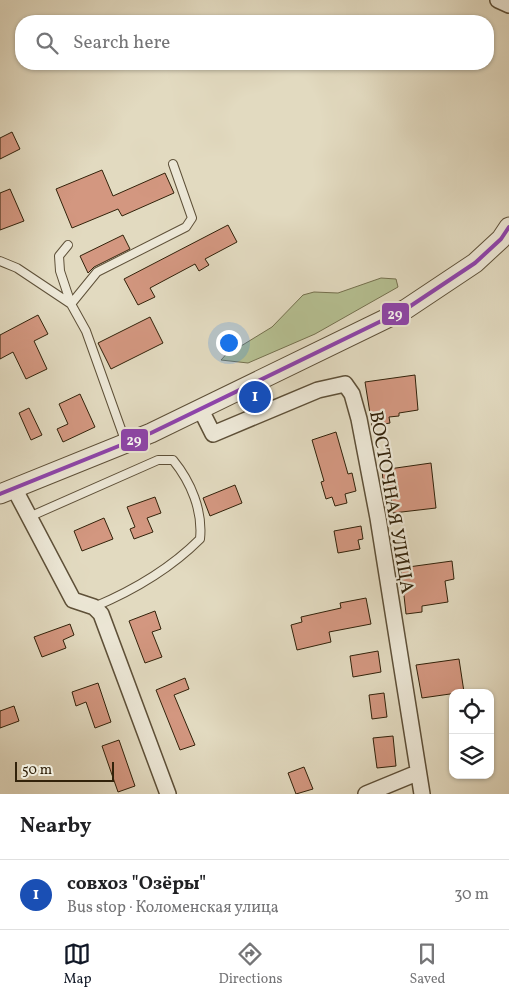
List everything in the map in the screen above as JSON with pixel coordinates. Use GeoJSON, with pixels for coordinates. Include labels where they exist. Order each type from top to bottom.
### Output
{"type":"FeatureCollection","features":[{"type":"Feature","properties":{"kind":"street"},"geometry":{"type":"LineString","coordinates":[[498,0],[509,4]]}},
{"type":"Feature","properties":{"kind":"street"},"geometry":{"type":"LineString","coordinates":[[168,794],[100,614],[94,607],[73,600],[29,517],[6,490],[127,444],[201,410],[406,309],[459,274],[506,237]]}},
{"type":"Feature","properties":{"kind":"street","name":"ВОСТОЧНАЯ УЛИЦА"},"geometry":{"type":"LineString","coordinates":[[201,410],[213,434],[318,390],[345,384],[352,394],[359,420],[378,518],[417,773],[422,794]]}},
{"type":"Feature","properties":{"kind":"street"},"geometry":{"type":"LineString","coordinates":[[366,794],[417,773]]}},
{"type":"Feature","properties":{"kind":"lane"},"geometry":{"type":"LineString","coordinates":[[71,304],[98,272],[186,227],[192,218],[173,164]]}},
{"type":"Feature","properties":{"kind":"lane"},"geometry":{"type":"LineString","coordinates":[[68,244],[59,256],[60,271],[71,304],[86,331],[127,444]]}},
{"type":"Feature","properties":{"kind":"lane"},"geometry":{"type":"LineString","coordinates":[[0,261],[17,268],[71,304]]}},
{"type":"Feature","properties":{"kind":"lane"},"geometry":{"type":"LineString","coordinates":[[29,517],[158,460],[173,460],[180,468],[202,521],[200,539],[152,577],[124,594],[94,607]]}},
{"type":"Feature","properties":{"kind":"green space"},"geometry":{"type":"Polygon","coordinates":[[[381,278],[396,279],[398,287],[315,334],[248,363],[221,360],[232,348],[241,346],[272,327],[303,295],[314,292],[338,293],[381,278]]]}},
{"type":"Feature","properties":{"kind":"building"},"geometry":{"type":"Polygon","coordinates":[[[12,132],[20,149],[0,159],[0,138],[12,132]]]}},
{"type":"Feature","properties":{"kind":"building"},"geometry":{"type":"Polygon","coordinates":[[[102,170],[113,196],[165,173],[174,193],[122,216],[118,209],[72,228],[56,189],[102,170]]]}},
{"type":"Feature","properties":{"kind":"building"},"geometry":{"type":"Polygon","coordinates":[[[10,189],[24,221],[0,230],[0,193],[10,189]]]}},
{"type":"Feature","properties":{"kind":"building"},"geometry":{"type":"Polygon","coordinates":[[[228,225],[237,242],[205,259],[209,265],[199,271],[195,264],[150,288],[155,297],[138,305],[124,279],[228,225]]]}},
{"type":"Feature","properties":{"kind":"building"},"geometry":{"type":"Polygon","coordinates":[[[123,235],[130,249],[94,267],[88,273],[80,256],[123,235]]]}},
{"type":"Feature","properties":{"kind":"building"},"geometry":{"type":"Polygon","coordinates":[[[38,315],[48,334],[34,341],[47,369],[26,379],[13,352],[0,359],[0,335],[38,315]]]}},
{"type":"Feature","properties":{"kind":"building"},"geometry":{"type":"Polygon","coordinates":[[[150,317],[163,343],[111,369],[98,343],[150,317]]]}},
{"type":"Feature","properties":{"kind":"building"},"geometry":{"type":"Polygon","coordinates":[[[415,375],[418,410],[399,413],[399,416],[389,417],[390,423],[372,426],[365,382],[415,375]]]}},
{"type":"Feature","properties":{"kind":"building"},"geometry":{"type":"Polygon","coordinates":[[[80,394],[95,427],[63,442],[57,429],[68,424],[59,404],[80,394]]]}},
{"type":"Feature","properties":{"kind":"building"},"geometry":{"type":"Polygon","coordinates":[[[29,408],[42,435],[31,440],[19,413],[29,408]]]}},
{"type":"Feature","properties":{"kind":"building"},"geometry":{"type":"Polygon","coordinates":[[[336,432],[348,474],[352,473],[356,491],[345,494],[347,503],[335,506],[332,497],[326,499],[321,482],[324,481],[312,440],[336,432]]]}},
{"type":"Feature","properties":{"kind":"building"},"geometry":{"type":"Polygon","coordinates":[[[431,463],[436,508],[393,513],[390,490],[384,491],[382,470],[431,463]]]}},
{"type":"Feature","properties":{"kind":"building"},"geometry":{"type":"Polygon","coordinates":[[[235,485],[242,503],[210,516],[203,498],[235,485]]]}},
{"type":"Feature","properties":{"kind":"building"},"geometry":{"type":"Polygon","coordinates":[[[155,497],[161,513],[147,518],[153,532],[134,539],[130,529],[135,527],[127,507],[155,497]]]}},
{"type":"Feature","properties":{"kind":"building"},"geometry":{"type":"Polygon","coordinates":[[[104,518],[113,539],[82,551],[74,531],[104,518]]]}},
{"type":"Feature","properties":{"kind":"building"},"geometry":{"type":"Polygon","coordinates":[[[361,526],[363,539],[358,540],[360,549],[338,553],[334,531],[361,526]]]}},
{"type":"Feature","properties":{"kind":"building"},"geometry":{"type":"Polygon","coordinates":[[[452,561],[454,579],[445,581],[448,602],[422,606],[422,612],[406,614],[401,568],[452,561]]]}},
{"type":"Feature","properties":{"kind":"building"},"geometry":{"type":"Polygon","coordinates":[[[366,598],[371,624],[329,632],[331,642],[297,650],[291,625],[302,622],[301,617],[341,608],[340,603],[366,598]]]}},
{"type":"Feature","properties":{"kind":"building"},"geometry":{"type":"Polygon","coordinates":[[[155,611],[161,629],[152,632],[162,657],[145,663],[129,621],[155,611]]]}},
{"type":"Feature","properties":{"kind":"building"},"geometry":{"type":"Polygon","coordinates":[[[70,624],[74,635],[63,640],[66,648],[42,657],[34,637],[70,624]]]}},
{"type":"Feature","properties":{"kind":"building"},"geometry":{"type":"Polygon","coordinates":[[[378,651],[381,672],[353,677],[350,656],[378,651]]]}},
{"type":"Feature","properties":{"kind":"building"},"geometry":{"type":"Polygon","coordinates":[[[459,659],[464,689],[449,689],[449,694],[422,698],[416,665],[459,659]]]}},
{"type":"Feature","properties":{"kind":"building"},"geometry":{"type":"Polygon","coordinates":[[[185,678],[189,689],[174,695],[195,745],[180,750],[156,690],[185,678]]]}},
{"type":"Feature","properties":{"kind":"building"},"geometry":{"type":"Polygon","coordinates":[[[98,683],[111,722],[95,728],[86,702],[76,706],[72,692],[98,683]]]}},
{"type":"Feature","properties":{"kind":"building"},"geometry":{"type":"Polygon","coordinates":[[[384,693],[387,717],[372,719],[369,695],[384,693]]]}},
{"type":"Feature","properties":{"kind":"building"},"geometry":{"type":"Polygon","coordinates":[[[14,706],[19,721],[0,728],[0,711],[14,706]]]}},
{"type":"Feature","properties":{"kind":"building"},"geometry":{"type":"Polygon","coordinates":[[[393,736],[396,766],[377,768],[373,738],[393,736]]]}},
{"type":"Feature","properties":{"kind":"building"},"geometry":{"type":"Polygon","coordinates":[[[119,740],[135,786],[118,792],[102,746],[119,740]]]}},
{"type":"Feature","properties":{"kind":"building"},"geometry":{"type":"Polygon","coordinates":[[[304,767],[313,789],[296,794],[288,773],[304,767]]]}},
{"type":"Feature","properties":{"kind":"transit line","name":"29"},"geometry":{"type":"LineString","coordinates":[[0,494],[151,433],[406,309],[475,263],[501,239],[509,227]]}},
{"type":"Feature","properties":{"kind":"place","name":"совхоз \"Озёры\""},"geometry":{"type":"Point","coordinates":[255,397]}}]}
